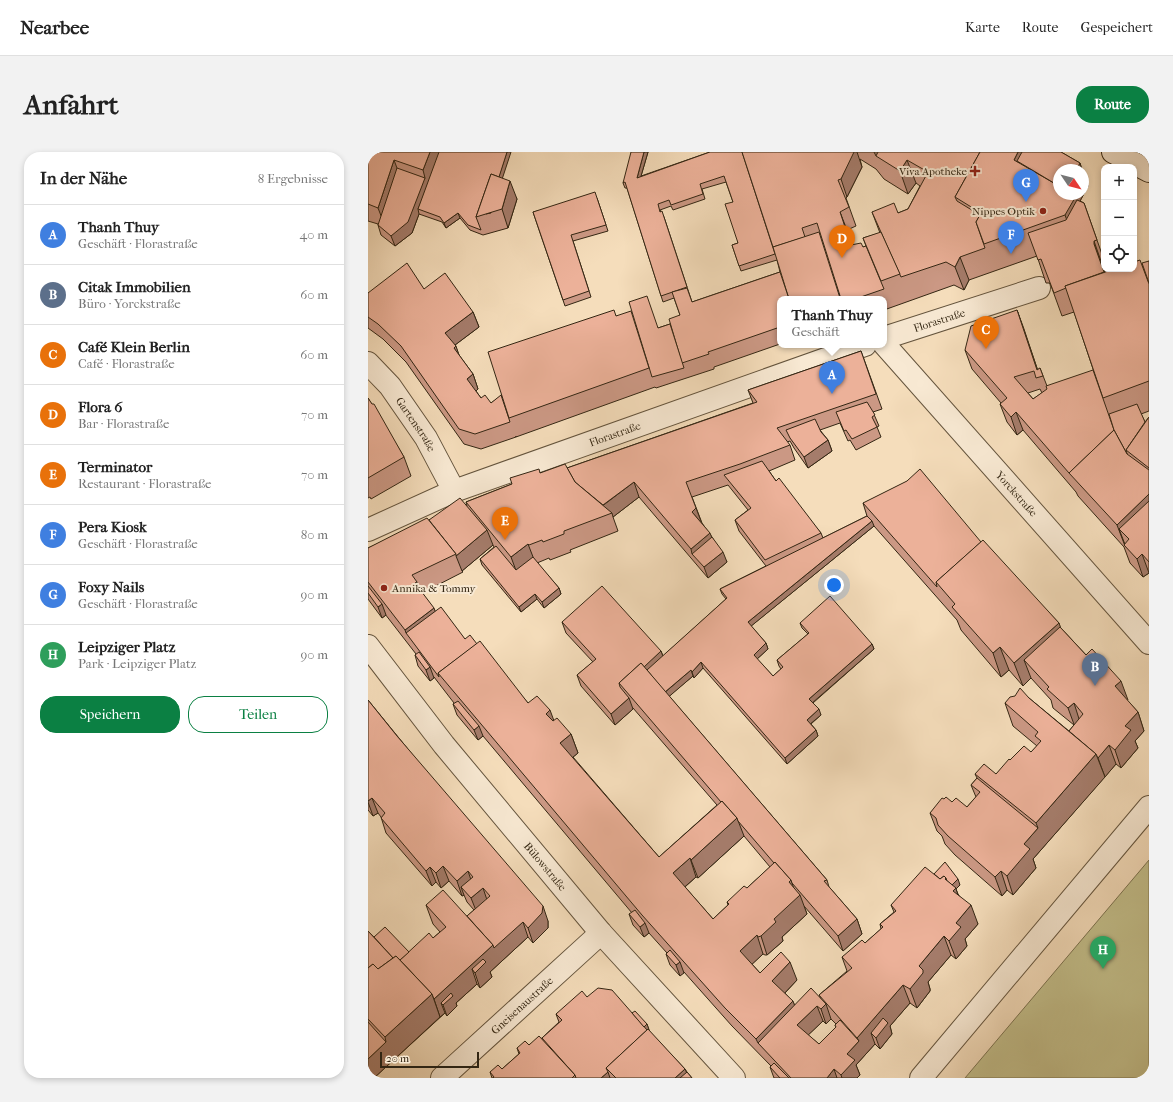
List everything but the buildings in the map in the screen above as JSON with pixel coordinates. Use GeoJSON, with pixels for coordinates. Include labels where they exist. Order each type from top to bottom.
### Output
{"type":"FeatureCollection","features":[{"type":"Feature","properties":{"kind":"street"},"geometry":{"type":"LineString","coordinates":[[1113,152],[1149,172]]}},
{"type":"Feature","properties":{"kind":"street","name":"Florastraße"},"geometry":{"type":"LineString","coordinates":[[887,337],[1039,288]]}},
{"type":"Feature","properties":{"kind":"street","name":"Yorckstraße"},"geometry":{"type":"LineString","coordinates":[[887,347],[1149,643]]}},
{"type":"Feature","properties":{"kind":"street","name":"Florastraße"},"geometry":{"type":"LineString","coordinates":[[368,530],[454,491],[857,348]]}},
{"type":"Feature","properties":{"kind":"street","name":"Gartenstraße"},"geometry":{"type":"LineString","coordinates":[[368,363],[390,386],[426,438],[454,491]]}},
{"type":"Feature","properties":{"kind":"street","name":"Bülowstraße"},"geometry":{"type":"LineString","coordinates":[[368,646],[444,745],[601,933],[734,1078]]}},
{"type":"Feature","properties":{"kind":"street"},"geometry":{"type":"LineString","coordinates":[[921,1078],[1149,807]]}},
{"type":"Feature","properties":{"kind":"street","name":"Gneisenaustraße"},"geometry":{"type":"LineString","coordinates":[[442,1078],[601,933]]}},
{"type":"Feature","properties":{"kind":"shaded area"},"geometry":{"type":"Polygon","coordinates":[[[1149,860],[1149,1078],[965,1078],[1149,860]]]}},
{"type":"Feature","properties":{"kind":"place","name":"Viva Apotheke"},"geometry":{"type":"Point","coordinates":[975,171]}},
{"type":"Feature","properties":{"kind":"place","name":"Foxy Nails"},"geometry":{"type":"Point","coordinates":[1026,202]}},
{"type":"Feature","properties":{"kind":"place","name":"Nippes Optik"},"geometry":{"type":"Point","coordinates":[1043,211]}},
{"type":"Feature","properties":{"kind":"place","name":"Pera Kiosk"},"geometry":{"type":"Point","coordinates":[1011,254]}},
{"type":"Feature","properties":{"kind":"place","name":"Flora 6"},"geometry":{"type":"Point","coordinates":[842,258]}},
{"type":"Feature","properties":{"kind":"place","name":"Café Klein Berlin"},"geometry":{"type":"Point","coordinates":[986,349]}},
{"type":"Feature","properties":{"kind":"place","name":"Thanh Thuy"},"geometry":{"type":"Point","coordinates":[832,394]}},
{"type":"Feature","properties":{"kind":"place","name":"Terminator"},"geometry":{"type":"Point","coordinates":[505,540]}},
{"type":"Feature","properties":{"kind":"place","name":"Annika & Tommy"},"geometry":{"type":"Point","coordinates":[384,588]}},
{"type":"Feature","properties":{"kind":"place","name":"Citak Immobilien"},"geometry":{"type":"Point","coordinates":[1095,686]}},
{"type":"Feature","properties":{"kind":"place","name":"Leipziger Platz"},"geometry":{"type":"Point","coordinates":[1103,969]}}]}
